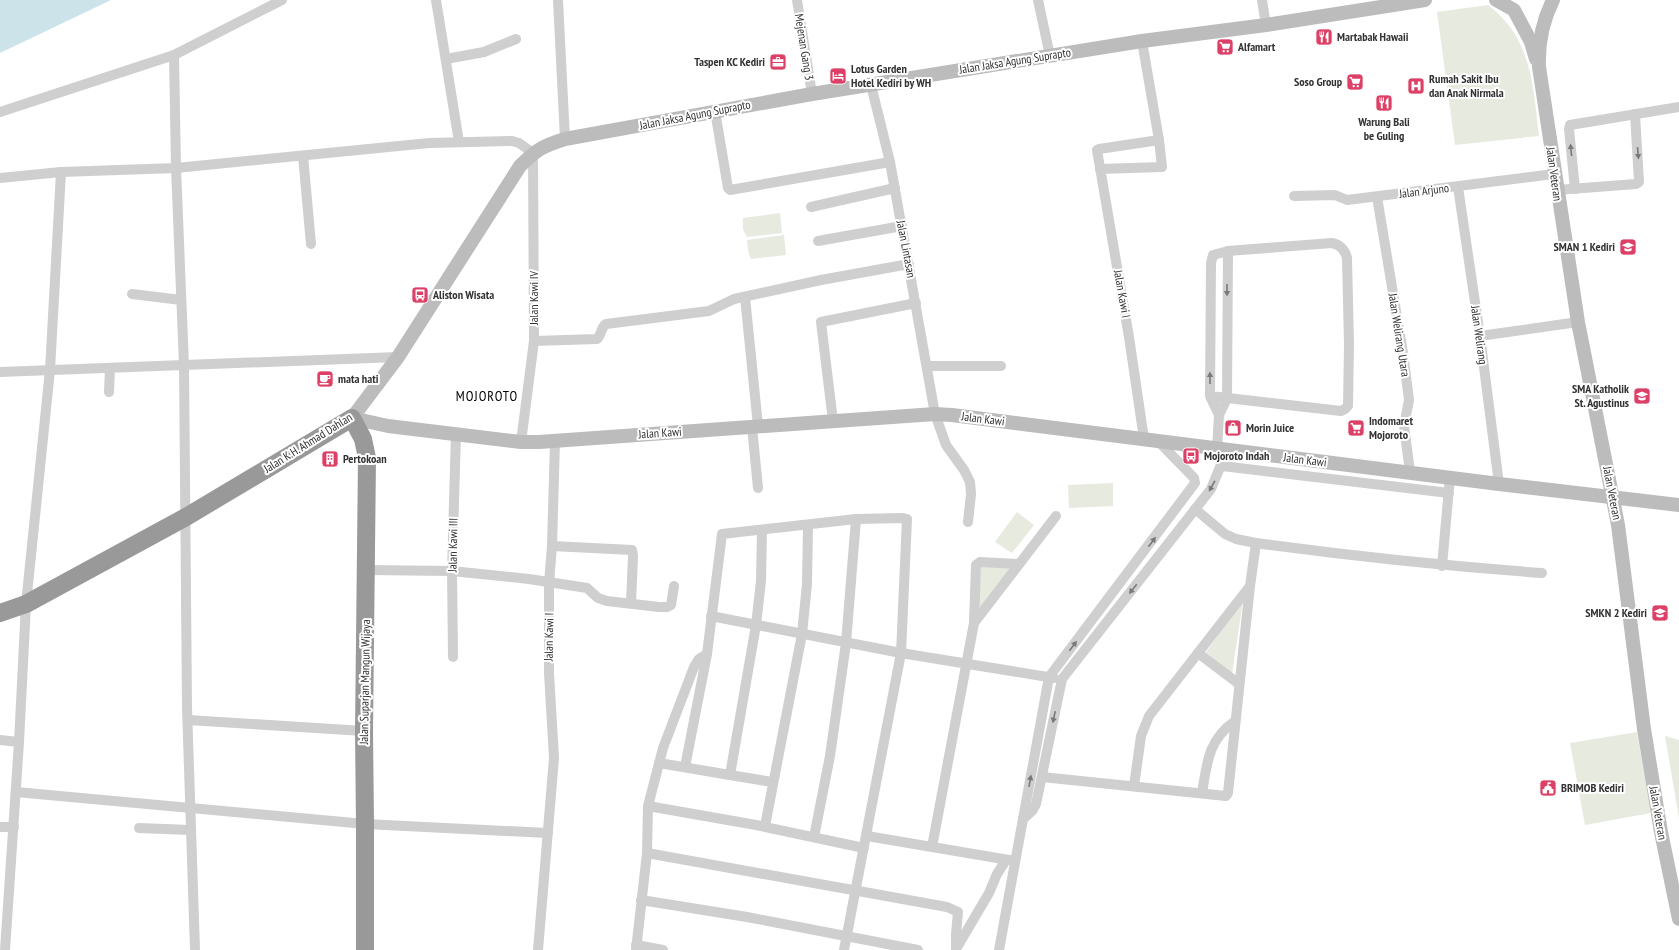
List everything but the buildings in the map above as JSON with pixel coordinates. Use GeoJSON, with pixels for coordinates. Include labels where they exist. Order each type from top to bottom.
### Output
{"type":"FeatureCollection","features":[{"type":"Feature","properties":{"kind":"highway","name":"Jalan K.H. Ahmad Dahlan"},"geometry":{"type":"LineString","coordinates":[[0,613],[26,604],[186,517],[352,418]]}},
{"type":"Feature","properties":{"kind":"highway","name":"Jalan Suparjan Mangun Wijaya"},"geometry":{"type":"LineString","coordinates":[[352,418],[363,439],[367,458],[367,570],[364,731],[365,950]]}},
{"type":"Feature","properties":{"kind":"main road","name":"Jalan Jaksa Agung Suprapto"},"geometry":{"type":"LineString","coordinates":[[606,132],[812,94],[1050,56],[1266,25],[1425,0]]}},
{"type":"Feature","properties":{"kind":"main road"},"geometry":{"type":"LineString","coordinates":[[1496,0],[1512,5],[1522,17],[1533,19],[1544,15],[1552,2]]}},
{"type":"Feature","properties":{"kind":"main road"},"geometry":{"type":"LineString","coordinates":[[1539,67],[1538,51],[1541,28],[1552,2]]}},
{"type":"Feature","properties":{"kind":"main road"},"geometry":{"type":"LineString","coordinates":[[1512,5],[1531,42],[1539,67]]}},
{"type":"Feature","properties":{"kind":"main road","name":"Jalan Veteran"},"geometry":{"type":"LineString","coordinates":[[1539,67],[1554,174],[1565,190],[1578,322],[1618,525],[1644,729],[1661,832],[1679,919]]}},
{"type":"Feature","properties":{"kind":"main road","name":"Jalan K.H. Ahmad Dahlan"},"geometry":{"type":"LineString","coordinates":[[352,418],[398,357],[520,166],[533,153],[544,145],[565,139],[606,132]]}},
{"type":"Feature","properties":{"kind":"main road","name":"Jalan Kawi"},"geometry":{"type":"LineString","coordinates":[[352,418],[388,426],[521,442],[555,441],[935,414],[952,415],[1159,442],[1679,505]]}},
{"type":"Feature","properties":{"kind":"street"},"geometry":{"type":"LineString","coordinates":[[0,112],[174,55],[282,0]]}},
{"type":"Feature","properties":{"kind":"street"},"geometry":{"type":"LineString","coordinates":[[436,0],[459,142]]}},
{"type":"Feature","properties":{"kind":"street"},"geometry":{"type":"LineString","coordinates":[[558,0],[565,139]]}},
{"type":"Feature","properties":{"kind":"street","name":"Mejenan Gang 3"},"geometry":{"type":"LineString","coordinates":[[797,0],[812,94]]}},
{"type":"Feature","properties":{"kind":"street"},"geometry":{"type":"LineString","coordinates":[[1038,0],[1050,56]]}},
{"type":"Feature","properties":{"kind":"street"},"geometry":{"type":"LineString","coordinates":[[1262,0],[1266,25]]}},
{"type":"Feature","properties":{"kind":"street"},"geometry":{"type":"LineString","coordinates":[[446,59],[484,52],[516,39]]}},
{"type":"Feature","properties":{"kind":"street"},"geometry":{"type":"LineString","coordinates":[[1100,169],[1162,167],[1159,140],[1142,42]]}},
{"type":"Feature","properties":{"kind":"street"},"geometry":{"type":"LineString","coordinates":[[174,55],[176,168],[184,365],[189,808],[195,950]]}},
{"type":"Feature","properties":{"kind":"street","name":"Jalan Lintasan"},"geometry":{"type":"LineString","coordinates":[[871,85],[890,162],[935,414],[946,445],[964,470],[970,482],[971,494],[968,522]]}},
{"type":"Feature","properties":{"kind":"street"},"geometry":{"type":"LineString","coordinates":[[1635,114],[1639,182],[1636,184],[1565,190],[1570,125],[1635,114],[1679,107]]}},
{"type":"Feature","properties":{"kind":"street"},"geometry":{"type":"LineString","coordinates":[[715,111],[728,188],[730,190],[890,162]]}},
{"type":"Feature","properties":{"kind":"street","name":"Jalan Kawi I"},"geometry":{"type":"LineString","coordinates":[[1144,439],[1129,337],[1097,149],[1159,140]]}},
{"type":"Feature","properties":{"kind":"street"},"geometry":{"type":"LineString","coordinates":[[0,178],[61,172],[176,168],[429,143],[512,141],[519,143],[533,153]]}},
{"type":"Feature","properties":{"kind":"street","name":"Jalan Kawi IV"},"geometry":{"type":"LineString","coordinates":[[521,442],[534,341],[533,153]]}},
{"type":"Feature","properties":{"kind":"street"},"geometry":{"type":"LineString","coordinates":[[303,156],[311,244]]}},
{"type":"Feature","properties":{"kind":"street"},"geometry":{"type":"LineString","coordinates":[[5,950],[14,827],[26,604],[50,370],[61,172]]}},
{"type":"Feature","properties":{"kind":"street","name":"Jalan Arjuno"},"geometry":{"type":"LineString","coordinates":[[1294,196],[1335,195],[1347,200],[1554,174]]}},
{"type":"Feature","properties":{"kind":"street","name":"Jalan Welirang"},"geometry":{"type":"LineString","coordinates":[[1458,187],[1480,336],[1499,484]]}},
{"type":"Feature","properties":{"kind":"street"},"geometry":{"type":"LineString","coordinates":[[811,207],[895,188]]}},
{"type":"Feature","properties":{"kind":"street","name":"Jalan Welirang Utara"},"geometry":{"type":"LineString","coordinates":[[1377,197],[1403,353],[1409,400],[1404,426],[1410,472]]}},
{"type":"Feature","properties":{"kind":"street"},"geometry":{"type":"LineString","coordinates":[[818,241],[902,226]]}},
{"type":"Feature","properties":{"kind":"street"},"geometry":{"type":"LineString","coordinates":[[1023,819],[1032,811],[1036,804],[1062,679],[1211,489],[1222,466],[1219,415],[1210,396],[1212,257],[1215,253],[1332,243],[1340,245],[1346,253],[1347,258],[1349,344],[1348,406],[1341,410],[1210,396]]}},
{"type":"Feature","properties":{"kind":"street"},"geometry":{"type":"LineString","coordinates":[[1219,415],[1227,398],[1228,252]]}},
{"type":"Feature","properties":{"kind":"street"},"geometry":{"type":"LineString","coordinates":[[534,341],[597,339],[606,324],[709,311],[728,300],[821,280],[909,264]]}},
{"type":"Feature","properties":{"kind":"street"},"geometry":{"type":"LineString","coordinates":[[132,294],[181,300]]}},
{"type":"Feature","properties":{"kind":"street"},"geometry":{"type":"LineString","coordinates":[[745,297],[758,488]]}},
{"type":"Feature","properties":{"kind":"street"},"geometry":{"type":"LineString","coordinates":[[833,421],[821,322],[916,303]]}},
{"type":"Feature","properties":{"kind":"street"},"geometry":{"type":"LineString","coordinates":[[1480,336],[1578,322]]}},
{"type":"Feature","properties":{"kind":"street"},"geometry":{"type":"LineString","coordinates":[[0,372],[398,357]]}},
{"type":"Feature","properties":{"kind":"street"},"geometry":{"type":"LineString","coordinates":[[927,366],[1002,366]]}},
{"type":"Feature","properties":{"kind":"street"},"geometry":{"type":"LineString","coordinates":[[109,392],[110,368]]}},
{"type":"Feature","properties":{"kind":"street","name":"Jalan Kawi III"},"geometry":{"type":"LineString","coordinates":[[453,657],[452,571],[456,434]]}},
{"type":"Feature","properties":{"kind":"street","name":"Jalan Kawi I"},"geometry":{"type":"LineString","coordinates":[[538,950],[554,758],[549,672],[549,582],[552,546],[555,441]]}},
{"type":"Feature","properties":{"kind":"street"},"geometry":{"type":"LineString","coordinates":[[999,950],[1011,861],[1023,819],[1049,677],[1164,526],[1193,487],[1195,481],[1159,442]]}},
{"type":"Feature","properties":{"kind":"street"},"geometry":{"type":"LineString","coordinates":[[1222,466],[1449,494]]}},
{"type":"Feature","properties":{"kind":"street"},"geometry":{"type":"LineString","coordinates":[[1442,566],[1450,477]]}},
{"type":"Feature","properties":{"kind":"street"},"geometry":{"type":"LineString","coordinates":[[1195,509],[1225,534],[1236,539],[1256,543],[1442,566],[1542,573]]}},
{"type":"Feature","properties":{"kind":"street"},"geometry":{"type":"LineString","coordinates":[[974,623],[1056,516]]}},
{"type":"Feature","properties":{"kind":"street"},"geometry":{"type":"LineString","coordinates":[[814,837],[830,756],[846,643],[856,519]]}},
{"type":"Feature","properties":{"kind":"street"},"geometry":{"type":"LineString","coordinates":[[686,767],[707,654],[722,535],[856,519],[907,519],[901,654],[848,937],[844,950]]}},
{"type":"Feature","properties":{"kind":"street"},"geometry":{"type":"LineString","coordinates":[[765,826],[772,782],[802,634],[807,584],[808,524]]}},
{"type":"Feature","properties":{"kind":"street"},"geometry":{"type":"LineString","coordinates":[[1164,526],[1175,535]]}},
{"type":"Feature","properties":{"kind":"street"},"geometry":{"type":"LineString","coordinates":[[730,775],[756,624],[761,581],[762,530]]}},
{"type":"Feature","properties":{"kind":"street"},"geometry":{"type":"LineString","coordinates":[[1042,777],[1226,796],[1228,792],[1256,543]]}},
{"type":"Feature","properties":{"kind":"street"},"geometry":{"type":"LineString","coordinates":[[552,546],[632,550],[633,556],[630,603]]}},
{"type":"Feature","properties":{"kind":"street"},"geometry":{"type":"LineString","coordinates":[[932,847],[974,623],[976,565],[980,562],[1018,564]]}},
{"type":"Feature","properties":{"kind":"street"},"geometry":{"type":"LineString","coordinates":[[367,570],[452,571],[549,582],[588,588],[598,598],[607,601],[659,607],[669,606],[672,603],[674,586]]}},
{"type":"Feature","properties":{"kind":"street"},"geometry":{"type":"LineString","coordinates":[[1134,786],[1141,736],[1149,716],[1250,586]]}},
{"type":"Feature","properties":{"kind":"street"},"geometry":{"type":"LineString","coordinates":[[711,616],[901,654],[1062,679]]}},
{"type":"Feature","properties":{"kind":"street"},"geometry":{"type":"LineString","coordinates":[[1198,653],[1239,684]]}},
{"type":"Feature","properties":{"kind":"street"},"geometry":{"type":"LineString","coordinates":[[663,950],[636,948],[646,853],[648,806],[663,748],[694,667],[700,659],[707,654]]}},
{"type":"Feature","properties":{"kind":"street"},"geometry":{"type":"LineString","coordinates":[[188,720],[364,731]]}},
{"type":"Feature","properties":{"kind":"street"},"geometry":{"type":"LineString","coordinates":[[1202,793],[1208,757],[1217,738],[1225,728],[1236,721]]}},
{"type":"Feature","properties":{"kind":"street"},"geometry":{"type":"LineString","coordinates":[[0,740],[19,742]]}},
{"type":"Feature","properties":{"kind":"street"},"geometry":{"type":"LineString","coordinates":[[659,763],[772,782]]}},
{"type":"Feature","properties":{"kind":"street"},"geometry":{"type":"LineString","coordinates":[[16,792],[365,824],[548,833]]}},
{"type":"Feature","properties":{"kind":"street"},"geometry":{"type":"LineString","coordinates":[[648,806],[765,826],[864,848]]}},
{"type":"Feature","properties":{"kind":"street"},"geometry":{"type":"LineString","coordinates":[[0,827],[14,827]]}},
{"type":"Feature","properties":{"kind":"street"},"geometry":{"type":"LineString","coordinates":[[139,828],[190,830]]}},
{"type":"Feature","properties":{"kind":"street"},"geometry":{"type":"LineString","coordinates":[[867,836],[1011,861]]}},
{"type":"Feature","properties":{"kind":"street"},"geometry":{"type":"LineString","coordinates":[[646,853],[856,892],[947,907],[956,910],[959,915],[956,934],[956,949]]}},
{"type":"Feature","properties":{"kind":"street"},"geometry":{"type":"LineString","coordinates":[[956,949],[989,893],[997,874],[1011,861]]}},
{"type":"Feature","properties":{"kind":"street"},"geometry":{"type":"LineString","coordinates":[[641,900],[747,917],[918,950]]}},
{"type":"Feature","properties":{"kind":"shaded area"},"geometry":{"type":"Polygon","coordinates":[[[1488,5],[1503,18],[1514,32],[1522,48],[1532,81],[1539,136],[1455,145],[1437,12],[1488,5]]]}},
{"type":"Feature","properties":{"kind":"shaded area"},"geometry":{"type":"Polygon","coordinates":[[[780,213],[782,233],[747,237],[743,229],[743,218],[780,213]]]}},
{"type":"Feature","properties":{"kind":"shaded area"},"geometry":{"type":"Polygon","coordinates":[[[784,235],[786,255],[751,259],[748,251],[747,240],[784,235]]]}},
{"type":"Feature","properties":{"kind":"shaded area"},"geometry":{"type":"Polygon","coordinates":[[[1113,483],[1113,506],[1069,508],[1068,485],[1113,483]]]}},
{"type":"Feature","properties":{"kind":"shaded area"},"geometry":{"type":"Polygon","coordinates":[[[1017,512],[1034,525],[1012,553],[995,542],[1017,512]]]}},
{"type":"Feature","properties":{"kind":"shaded area"},"geometry":{"type":"Polygon","coordinates":[[[981,566],[1011,567],[978,613],[981,566]]]}},
{"type":"Feature","properties":{"kind":"shaded area"},"geometry":{"type":"Polygon","coordinates":[[[1243,601],[1232,674],[1206,652],[1243,601]]]}},
{"type":"Feature","properties":{"kind":"shaded area"},"geometry":{"type":"Polygon","coordinates":[[[1637,732],[1651,813],[1585,825],[1570,743],[1637,732]]]}},
{"type":"Feature","properties":{"kind":"shaded area"},"geometry":{"type":"Polygon","coordinates":[[[1665,736],[1679,740],[1679,818],[1665,736]]]}},
{"type":"Feature","properties":{"kind":"water"},"geometry":{"type":"Polygon","coordinates":[[[0,0],[111,0],[0,53],[0,0]]]}},
{"type":"Feature","properties":{"kind":"place","name":"Martabak Hawaii"},"geometry":{"type":"Point","coordinates":[1324,37]}},
{"type":"Feature","properties":{"kind":"place","name":"Alfamart"},"geometry":{"type":"Point","coordinates":[1225,47]}},
{"type":"Feature","properties":{"kind":"place","name":"Taspen KC Kediri"},"geometry":{"type":"Point","coordinates":[778,62]}},
{"type":"Feature","properties":{"kind":"place","name":"Lotus Garden Hotel Kediri by WH"},"geometry":{"type":"Point","coordinates":[838,76]}},
{"type":"Feature","properties":{"kind":"place","name":"Soso Group"},"geometry":{"type":"Point","coordinates":[1355,82]}},
{"type":"Feature","properties":{"kind":"place","name":"Rumah Sakit Ibu dan Anak Nirmala"},"geometry":{"type":"Point","coordinates":[1416,86]}},
{"type":"Feature","properties":{"kind":"place","name":"Warung Bali be Guling"},"geometry":{"type":"Point","coordinates":[1384,103]}},
{"type":"Feature","properties":{"kind":"place","name":"SMAN 1 Kediri"},"geometry":{"type":"Point","coordinates":[1628,247]}},
{"type":"Feature","properties":{"kind":"place","name":"Aliston Wisata"},"geometry":{"type":"Point","coordinates":[420,295]}},
{"type":"Feature","properties":{"kind":"place","name":"mata hati"},"geometry":{"type":"Point","coordinates":[325,379]}},
{"type":"Feature","properties":{"kind":"place","name":"SMA Katholik St. Agustinus"},"geometry":{"type":"Point","coordinates":[1642,396]}},
{"type":"Feature","properties":{"kind":"place","name":"Morin Juice"},"geometry":{"type":"Point","coordinates":[1233,428]}},
{"type":"Feature","properties":{"kind":"place","name":"Indomaret Mojoroto"},"geometry":{"type":"Point","coordinates":[1356,428]}},
{"type":"Feature","properties":{"kind":"place","name":"Mojoroto Indah"},"geometry":{"type":"Point","coordinates":[1191,456]}},
{"type":"Feature","properties":{"kind":"place","name":"Pertokoan"},"geometry":{"type":"Point","coordinates":[330,459]}},
{"type":"Feature","properties":{"kind":"place","name":"SMKN 2 Kediri"},"geometry":{"type":"Point","coordinates":[1660,613]}},
{"type":"Feature","properties":{"kind":"place","name":"BRIMOB Kediri"},"geometry":{"type":"Point","coordinates":[1548,788]}},
{"type":"Feature","properties":{"kind":"district","name":"MOJOROTO"},"geometry":{"type":"Point","coordinates":[487,396]}}]}
